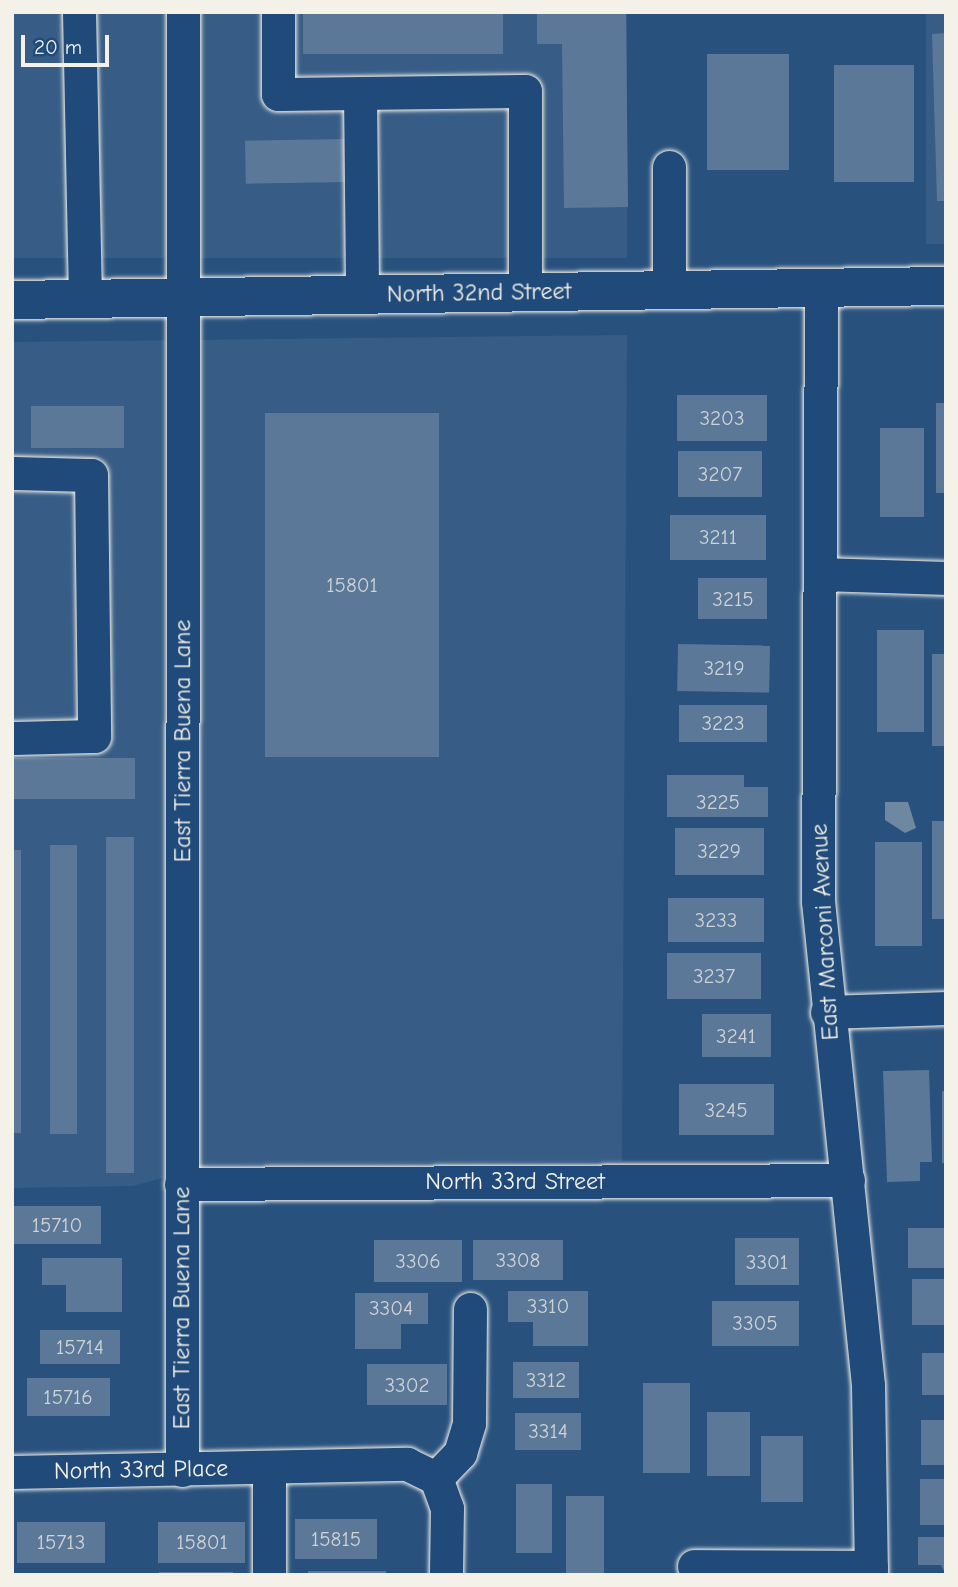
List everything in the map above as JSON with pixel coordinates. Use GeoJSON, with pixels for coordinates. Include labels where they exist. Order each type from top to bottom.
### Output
{"type":"FeatureCollection","features":[{"type":"Feature","properties":{"kind":"main road","name":"North 32nd Street"},"geometry":{"type":"LineString","coordinates":[[12,300],[946,286]]}},
{"type":"Feature","properties":{"kind":"street"},"geometry":{"type":"LineString","coordinates":[[79,12],[85,299]]}},
{"type":"Feature","properties":{"kind":"street","name":"East Tierra Buena Lane"},"geometry":{"type":"LineString","coordinates":[[182,1469],[183,12]]}},
{"type":"Feature","properties":{"kind":"street"},"geometry":{"type":"LineString","coordinates":[[278,12],[278,94],[525,91],[525,293]]}},
{"type":"Feature","properties":{"kind":"street"},"geometry":{"type":"LineString","coordinates":[[360,93],[362,295]]}},
{"type":"Feature","properties":{"kind":"street"},"geometry":{"type":"LineString","coordinates":[[669,167],[669,291]]}},
{"type":"Feature","properties":{"kind":"street","name":"East Marconi Avenue"},"geometry":{"type":"LineString","coordinates":[[821,288],[818,901],[827,1012],[848,1180],[868,1385],[871,1571]]}},
{"type":"Feature","properties":{"kind":"street"},"geometry":{"type":"LineString","coordinates":[[12,473],[91,474],[94,736],[12,738]]}},
{"type":"Feature","properties":{"kind":"street"},"geometry":{"type":"LineString","coordinates":[[821,574],[946,578]]}},
{"type":"Feature","properties":{"kind":"street"},"geometry":{"type":"LineString","coordinates":[[827,1012],[946,1008]]}},
{"type":"Feature","properties":{"kind":"street","name":"North 33rd Street"},"geometry":{"type":"LineString","coordinates":[[181,1184],[848,1180]]}},
{"type":"Feature","properties":{"kind":"street"},"geometry":{"type":"LineString","coordinates":[[446,1575],[447,1508],[436,1478],[460,1453],[470,1423],[470,1309]]}},
{"type":"Feature","properties":{"kind":"street","name":"North 33rd Place"},"geometry":{"type":"LineString","coordinates":[[12,1472],[407,1464],[436,1478]]}},
{"type":"Feature","properties":{"kind":"street"},"geometry":{"type":"LineString","coordinates":[[269,1467],[269,1575]]}},
{"type":"Feature","properties":{"kind":"street"},"geometry":{"type":"LineString","coordinates":[[694,1566],[871,1571]]}},
{"type":"Feature","properties":{"kind":"shaded area"},"geometry":{"type":"Polygon","coordinates":[[[12,12],[627,12],[627,258],[12,258],[12,12]]]}},
{"type":"Feature","properties":{"kind":"shaded area"},"geometry":{"type":"Polygon","coordinates":[[[926,12],[946,12],[946,244],[926,244],[926,12]]]}},
{"type":"Feature","properties":{"kind":"shaded area"},"geometry":{"type":"Polygon","coordinates":[[[627,335],[622,1161],[209,1165],[133,1186],[12,1188],[12,342],[627,335]]]}},
{"type":"Feature","properties":{"kind":"shaded area"},"geometry":{"type":"Polygon","coordinates":[[[885,802],[908,802],[916,828],[905,833],[885,820],[885,802]]]}},
{"type":"Feature","properties":{"kind":"building"},"geometry":{"type":"Polygon","coordinates":[[[303,12],[503,12],[503,54],[303,54],[303,12]]]}},
{"type":"Feature","properties":{"kind":"building"},"geometry":{"type":"Polygon","coordinates":[[[537,12],[626,12],[628,207],[564,208],[562,44],[537,44],[537,12]]]}},
{"type":"Feature","properties":{"kind":"building"},"geometry":{"type":"Polygon","coordinates":[[[946,33],[946,201],[937,201],[932,34],[946,33]]]}},
{"type":"Feature","properties":{"kind":"building"},"geometry":{"type":"Polygon","coordinates":[[[707,54],[789,54],[789,170],[707,170],[707,54]]]}},
{"type":"Feature","properties":{"kind":"building"},"geometry":{"type":"Polygon","coordinates":[[[834,65],[914,65],[914,182],[834,182],[834,65]]]}},
{"type":"Feature","properties":{"kind":"building"},"geometry":{"type":"Polygon","coordinates":[[[346,139],[347,182],[246,184],[245,141],[346,139]]]}},
{"type":"Feature","properties":{"kind":"building"},"geometry":{"type":"Polygon","coordinates":[[[677,395],[767,395],[767,441],[677,441],[677,395]]]}},
{"type":"Feature","properties":{"kind":"building"},"geometry":{"type":"Polygon","coordinates":[[[936,403],[946,403],[946,493],[936,493],[936,403]]]}},
{"type":"Feature","properties":{"kind":"building"},"geometry":{"type":"Polygon","coordinates":[[[31,406],[124,406],[124,448],[31,448],[31,406]]]}},
{"type":"Feature","properties":{"kind":"building"},"geometry":{"type":"Polygon","coordinates":[[[265,413],[439,413],[439,757],[265,757],[265,413]]]}},
{"type":"Feature","properties":{"kind":"building"},"geometry":{"type":"Polygon","coordinates":[[[880,428],[924,428],[924,517],[880,517],[880,428]]]}},
{"type":"Feature","properties":{"kind":"building"},"geometry":{"type":"Polygon","coordinates":[[[678,451],[762,451],[762,497],[678,497],[678,451]]]}},
{"type":"Feature","properties":{"kind":"building"},"geometry":{"type":"Polygon","coordinates":[[[670,515],[766,515],[766,560],[670,560],[670,515]]]}},
{"type":"Feature","properties":{"kind":"building"},"geometry":{"type":"Polygon","coordinates":[[[698,578],[767,578],[767,619],[698,619],[698,578]]]}},
{"type":"Feature","properties":{"kind":"building"},"geometry":{"type":"Polygon","coordinates":[[[877,630],[924,630],[924,732],[877,732],[877,630]]]}},
{"type":"Feature","properties":{"kind":"building"},"geometry":{"type":"Polygon","coordinates":[[[678,644],[770,646],[769,693],[677,691],[678,644]]]}},
{"type":"Feature","properties":{"kind":"building"},"geometry":{"type":"Polygon","coordinates":[[[932,654],[946,654],[946,746],[932,746],[932,654]]]}},
{"type":"Feature","properties":{"kind":"building"},"geometry":{"type":"Polygon","coordinates":[[[679,705],[767,705],[767,742],[679,742],[679,705]]]}},
{"type":"Feature","properties":{"kind":"building"},"geometry":{"type":"Polygon","coordinates":[[[12,758],[135,758],[135,799],[12,799],[12,758]]]}},
{"type":"Feature","properties":{"kind":"building"},"geometry":{"type":"Polygon","coordinates":[[[667,775],[744,775],[744,787],[768,787],[768,817],[667,817],[667,775]]]}},
{"type":"Feature","properties":{"kind":"building"},"geometry":{"type":"Polygon","coordinates":[[[932,821],[946,821],[946,919],[932,919],[932,821]]]}},
{"type":"Feature","properties":{"kind":"building"},"geometry":{"type":"Polygon","coordinates":[[[675,828],[764,828],[764,875],[675,875],[675,828]]]}},
{"type":"Feature","properties":{"kind":"building"},"geometry":{"type":"Polygon","coordinates":[[[106,837],[134,837],[134,1173],[106,1173],[106,837]]]}},
{"type":"Feature","properties":{"kind":"building"},"geometry":{"type":"Polygon","coordinates":[[[875,842],[922,842],[922,946],[875,946],[875,842]]]}},
{"type":"Feature","properties":{"kind":"building"},"geometry":{"type":"Polygon","coordinates":[[[50,845],[77,845],[77,1134],[50,1134],[50,845]]]}},
{"type":"Feature","properties":{"kind":"building"},"geometry":{"type":"Polygon","coordinates":[[[12,850],[21,850],[21,1133],[12,1133],[12,850]]]}},
{"type":"Feature","properties":{"kind":"building"},"geometry":{"type":"Polygon","coordinates":[[[668,898],[764,898],[764,942],[668,942],[668,898]]]}},
{"type":"Feature","properties":{"kind":"building"},"geometry":{"type":"Polygon","coordinates":[[[667,953],[761,953],[761,999],[667,999],[667,953]]]}},
{"type":"Feature","properties":{"kind":"building"},"geometry":{"type":"Polygon","coordinates":[[[702,1014],[771,1014],[771,1057],[702,1057],[702,1014]]]}},
{"type":"Feature","properties":{"kind":"building"},"geometry":{"type":"Polygon","coordinates":[[[929,1070],[932,1162],[920,1162],[920,1181],[887,1182],[883,1071],[929,1070]]]}},
{"type":"Feature","properties":{"kind":"building"},"geometry":{"type":"Polygon","coordinates":[[[679,1084],[774,1084],[774,1135],[679,1135],[679,1084]]]}},
{"type":"Feature","properties":{"kind":"building"},"geometry":{"type":"Polygon","coordinates":[[[942,1091],[946,1091],[946,1163],[942,1163],[942,1091]]]}},
{"type":"Feature","properties":{"kind":"building"},"geometry":{"type":"Polygon","coordinates":[[[12,1206],[101,1206],[101,1244],[12,1244],[12,1206]]]}},
{"type":"Feature","properties":{"kind":"building"},"geometry":{"type":"Polygon","coordinates":[[[908,1228],[946,1228],[946,1268],[908,1268],[908,1228]]]}},
{"type":"Feature","properties":{"kind":"building"},"geometry":{"type":"Polygon","coordinates":[[[735,1238],[799,1238],[799,1285],[735,1285],[735,1238]]]}},
{"type":"Feature","properties":{"kind":"building"},"geometry":{"type":"Polygon","coordinates":[[[374,1240],[462,1240],[462,1282],[374,1282],[374,1240]]]}},
{"type":"Feature","properties":{"kind":"building"},"geometry":{"type":"Polygon","coordinates":[[[473,1240],[563,1240],[563,1280],[473,1280],[473,1240]]]}},
{"type":"Feature","properties":{"kind":"building"},"geometry":{"type":"Polygon","coordinates":[[[42,1258],[122,1258],[122,1312],[66,1312],[66,1285],[42,1285],[42,1258]]]}},
{"type":"Feature","properties":{"kind":"building"},"geometry":{"type":"Polygon","coordinates":[[[912,1279],[946,1279],[946,1325],[912,1325],[912,1279]]]}},
{"type":"Feature","properties":{"kind":"building"},"geometry":{"type":"Polygon","coordinates":[[[508,1291],[588,1291],[588,1346],[533,1346],[533,1322],[508,1322],[508,1291]]]}},
{"type":"Feature","properties":{"kind":"building"},"geometry":{"type":"Polygon","coordinates":[[[355,1293],[428,1293],[428,1324],[401,1324],[401,1349],[355,1349],[355,1293]]]}},
{"type":"Feature","properties":{"kind":"building"},"geometry":{"type":"Polygon","coordinates":[[[712,1301],[799,1301],[799,1346],[712,1346],[712,1301]]]}},
{"type":"Feature","properties":{"kind":"building"},"geometry":{"type":"Polygon","coordinates":[[[40,1330],[120,1330],[120,1364],[40,1364],[40,1330]]]}},
{"type":"Feature","properties":{"kind":"building"},"geometry":{"type":"Polygon","coordinates":[[[922,1353],[946,1353],[946,1395],[922,1395],[922,1353]]]}},
{"type":"Feature","properties":{"kind":"building"},"geometry":{"type":"Polygon","coordinates":[[[513,1362],[579,1362],[579,1398],[513,1398],[513,1362]]]}},
{"type":"Feature","properties":{"kind":"building"},"geometry":{"type":"Polygon","coordinates":[[[367,1364],[447,1364],[447,1405],[367,1405],[367,1364]]]}},
{"type":"Feature","properties":{"kind":"building"},"geometry":{"type":"Polygon","coordinates":[[[27,1378],[110,1378],[110,1416],[27,1416],[27,1378]]]}},
{"type":"Feature","properties":{"kind":"building"},"geometry":{"type":"Polygon","coordinates":[[[643,1383],[690,1383],[690,1473],[643,1473],[643,1383]]]}},
{"type":"Feature","properties":{"kind":"building"},"geometry":{"type":"Polygon","coordinates":[[[707,1412],[750,1412],[750,1476],[707,1476],[707,1412]]]}},
{"type":"Feature","properties":{"kind":"building"},"geometry":{"type":"Polygon","coordinates":[[[515,1413],[581,1413],[581,1450],[515,1450],[515,1413]]]}},
{"type":"Feature","properties":{"kind":"building"},"geometry":{"type":"Polygon","coordinates":[[[921,1420],[946,1420],[946,1465],[921,1465],[921,1420]]]}},
{"type":"Feature","properties":{"kind":"building"},"geometry":{"type":"Polygon","coordinates":[[[761,1436],[803,1436],[803,1502],[761,1502],[761,1436]]]}},
{"type":"Feature","properties":{"kind":"building"},"geometry":{"type":"Polygon","coordinates":[[[920,1479],[946,1479],[946,1525],[920,1525],[920,1479]]]}},
{"type":"Feature","properties":{"kind":"building"},"geometry":{"type":"Polygon","coordinates":[[[516,1484],[552,1484],[552,1553],[516,1553],[516,1484]]]}},
{"type":"Feature","properties":{"kind":"building"},"geometry":{"type":"Polygon","coordinates":[[[566,1496],[604,1496],[604,1575],[566,1575],[566,1496]]]}},
{"type":"Feature","properties":{"kind":"building"},"geometry":{"type":"Polygon","coordinates":[[[295,1519],[377,1519],[377,1559],[295,1559],[295,1519]]]}},
{"type":"Feature","properties":{"kind":"building"},"geometry":{"type":"Polygon","coordinates":[[[17,1522],[105,1522],[105,1563],[17,1563],[17,1522]]]}},
{"type":"Feature","properties":{"kind":"building"},"geometry":{"type":"Polygon","coordinates":[[[158,1522],[245,1522],[245,1563],[158,1563],[158,1522]]]}},
{"type":"Feature","properties":{"kind":"building"},"geometry":{"type":"Polygon","coordinates":[[[918,1537],[946,1537],[946,1575],[941,1565],[918,1565],[918,1537]]]}},
{"type":"Feature","properties":{"kind":"building"},"geometry":{"type":"Polygon","coordinates":[[[308,1571],[386,1571],[386,1575],[308,1575],[308,1571]]]}},
{"type":"Feature","properties":{"kind":"building"},"geometry":{"type":"Polygon","coordinates":[[[159,1572],[233,1572],[233,1575],[159,1575],[159,1572]]]}}]}
